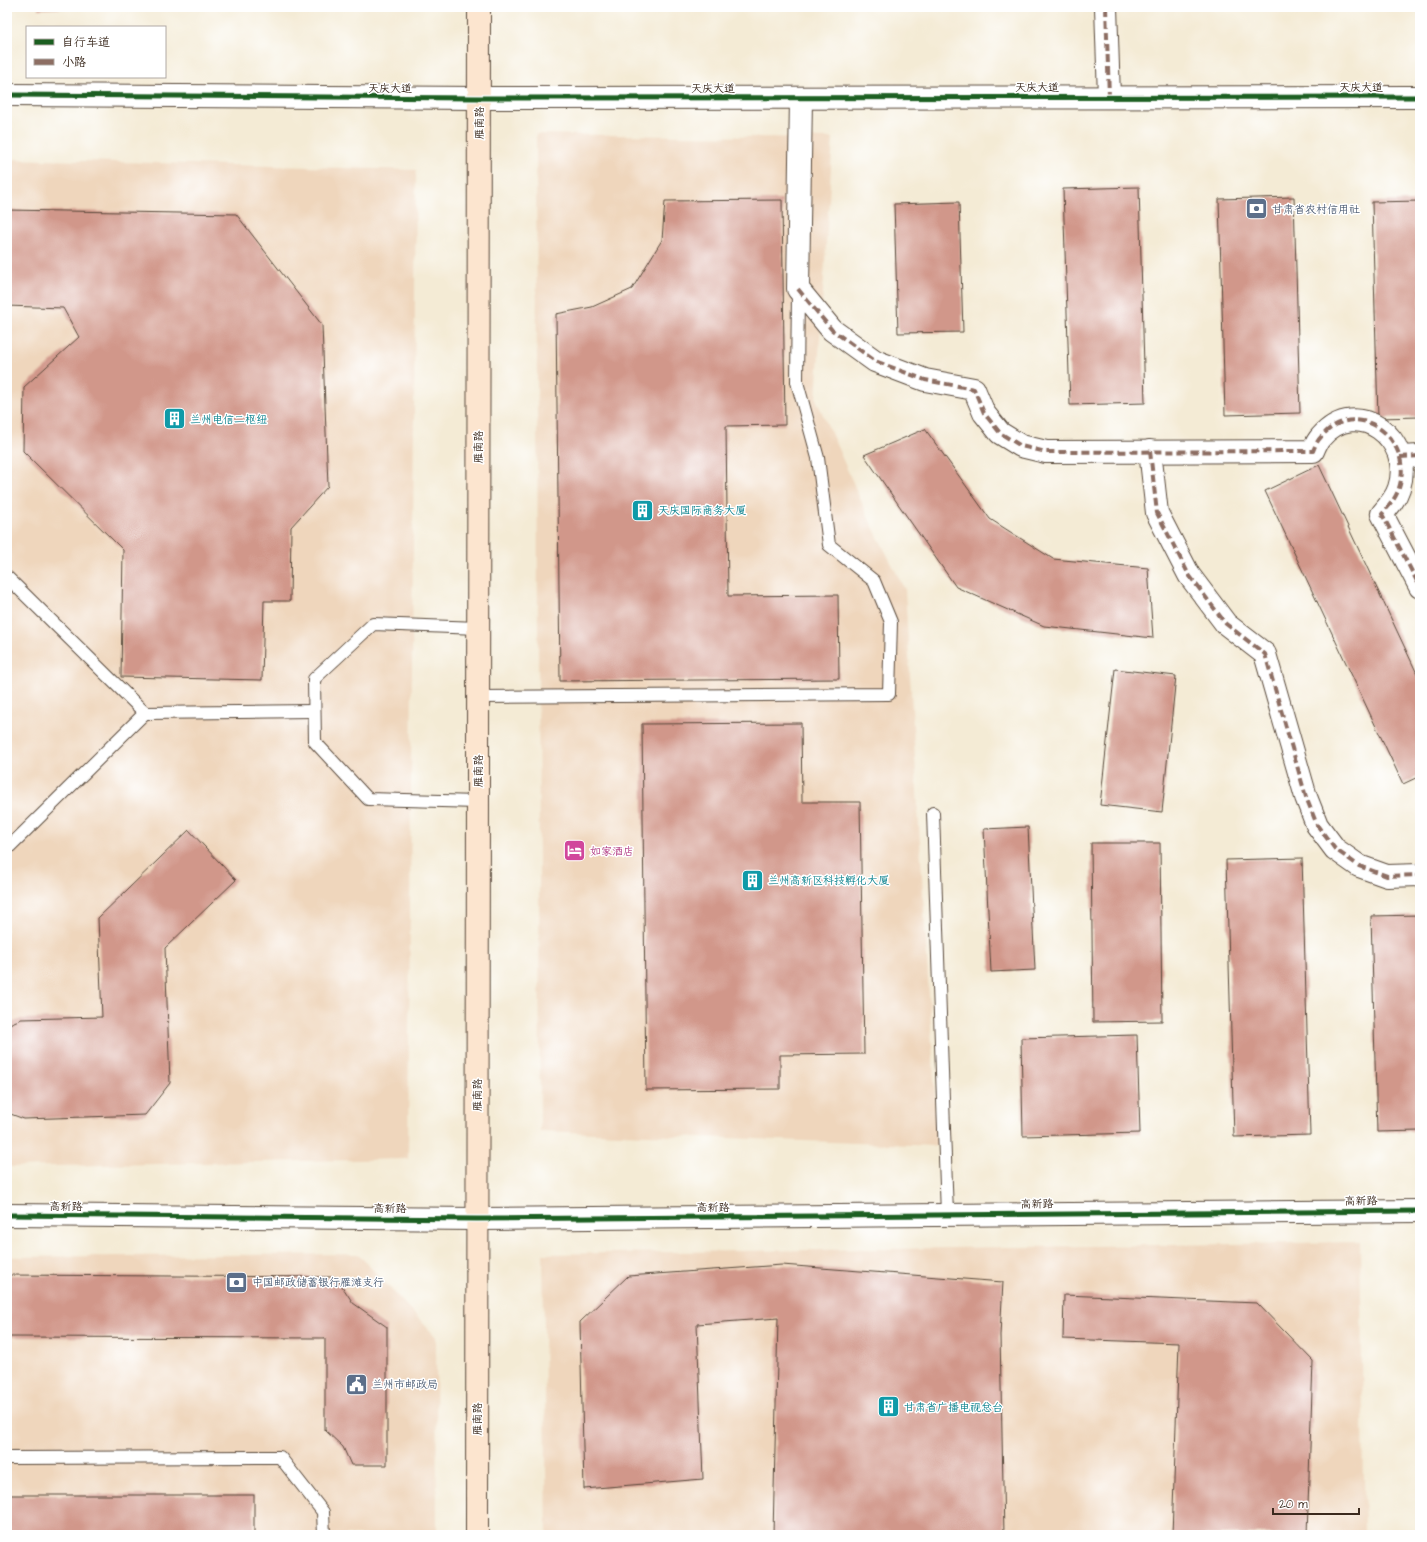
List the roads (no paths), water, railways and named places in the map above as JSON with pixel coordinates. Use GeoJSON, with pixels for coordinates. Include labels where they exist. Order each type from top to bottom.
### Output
{"type":"FeatureCollection","features":[{"type":"Feature","properties":{"kind":"main road","name":"雁南路"},"geometry":{"type":"LineString","coordinates":[[477,1535],[479,7]]}},
{"type":"Feature","properties":{"kind":"street"},"geometry":{"type":"LineString","coordinates":[[1106,7],[1109,97]]}},
{"type":"Feature","properties":{"kind":"street","name":"天庆大道"},"geometry":{"type":"LineString","coordinates":[[7,95],[479,98],[1420,97]]}},
{"type":"Feature","properties":{"kind":"street"},"geometry":{"type":"LineString","coordinates":[[801,98],[798,289],[832,330],[875,361],[925,380],[974,389],[984,413],[1000,433],[1021,446],[1046,452],[1313,451],[1320,438],[1331,428],[1344,422],[1359,421],[1373,424],[1385,432],[1410,457],[1402,472],[1399,488],[1392,502],[1382,514],[1420,587]]}},
{"type":"Feature","properties":{"kind":"street"},"geometry":{"type":"LineString","coordinates":[[1150,451],[1157,513],[1189,575],[1226,624],[1265,654],[1306,797],[1316,825],[1335,849],[1359,866],[1388,876],[1420,875]]}},
{"type":"Feature","properties":{"kind":"street","name":"高新路"},"geometry":{"type":"LineString","coordinates":[[7,1215],[477,1218],[1420,1211]]}},
{"type":"Feature","properties":{"kind":"lane"},"geometry":{"type":"LineString","coordinates":[[478,697],[890,694],[891,622],[874,581],[829,546],[818,458],[797,382],[798,289]]}},
{"type":"Feature","properties":{"kind":"lane"},"geometry":{"type":"LineString","coordinates":[[7,577],[145,713]]}},
{"type":"Feature","properties":{"kind":"lane"},"geometry":{"type":"LineString","coordinates":[[478,628],[373,624],[314,679],[315,742],[368,799],[478,802]]}},
{"type":"Feature","properties":{"kind":"lane"},"geometry":{"type":"LineString","coordinates":[[7,849],[145,713],[314,711]]}},
{"type":"Feature","properties":{"kind":"lane"},"geometry":{"type":"LineString","coordinates":[[933,813],[947,1215]]}},
{"type":"Feature","properties":{"kind":"lane"},"geometry":{"type":"LineString","coordinates":[[7,1458],[280,1457],[323,1512],[324,1535]]}},
{"type":"Feature","properties":{"kind":"place","name":"甘肃省农村信用社"},"geometry":{"type":"Point","coordinates":[1256,209]}},
{"type":"Feature","properties":{"kind":"place","name":"兰州电信二枢纽"},"geometry":{"type":"Point","coordinates":[175,419]}},
{"type":"Feature","properties":{"kind":"place","name":"天庆国际商务大厦"},"geometry":{"type":"Point","coordinates":[643,510]}},
{"type":"Feature","properties":{"kind":"place","name":"如家酒店"},"geometry":{"type":"Point","coordinates":[575,851]}},
{"type":"Feature","properties":{"kind":"place","name":"兰州高新区科技孵化大厦"},"geometry":{"type":"Point","coordinates":[753,880]}},
{"type":"Feature","properties":{"kind":"place","name":"中国邮政储蓄银行雁滩支行"},"geometry":{"type":"Point","coordinates":[236,1282]}},
{"type":"Feature","properties":{"kind":"place","name":"兰州市邮政局"},"geometry":{"type":"Point","coordinates":[356,1384]}},
{"type":"Feature","properties":{"kind":"place","name":"甘肃省广播电视总台"},"geometry":{"type":"Point","coordinates":[889,1407]}}]}
